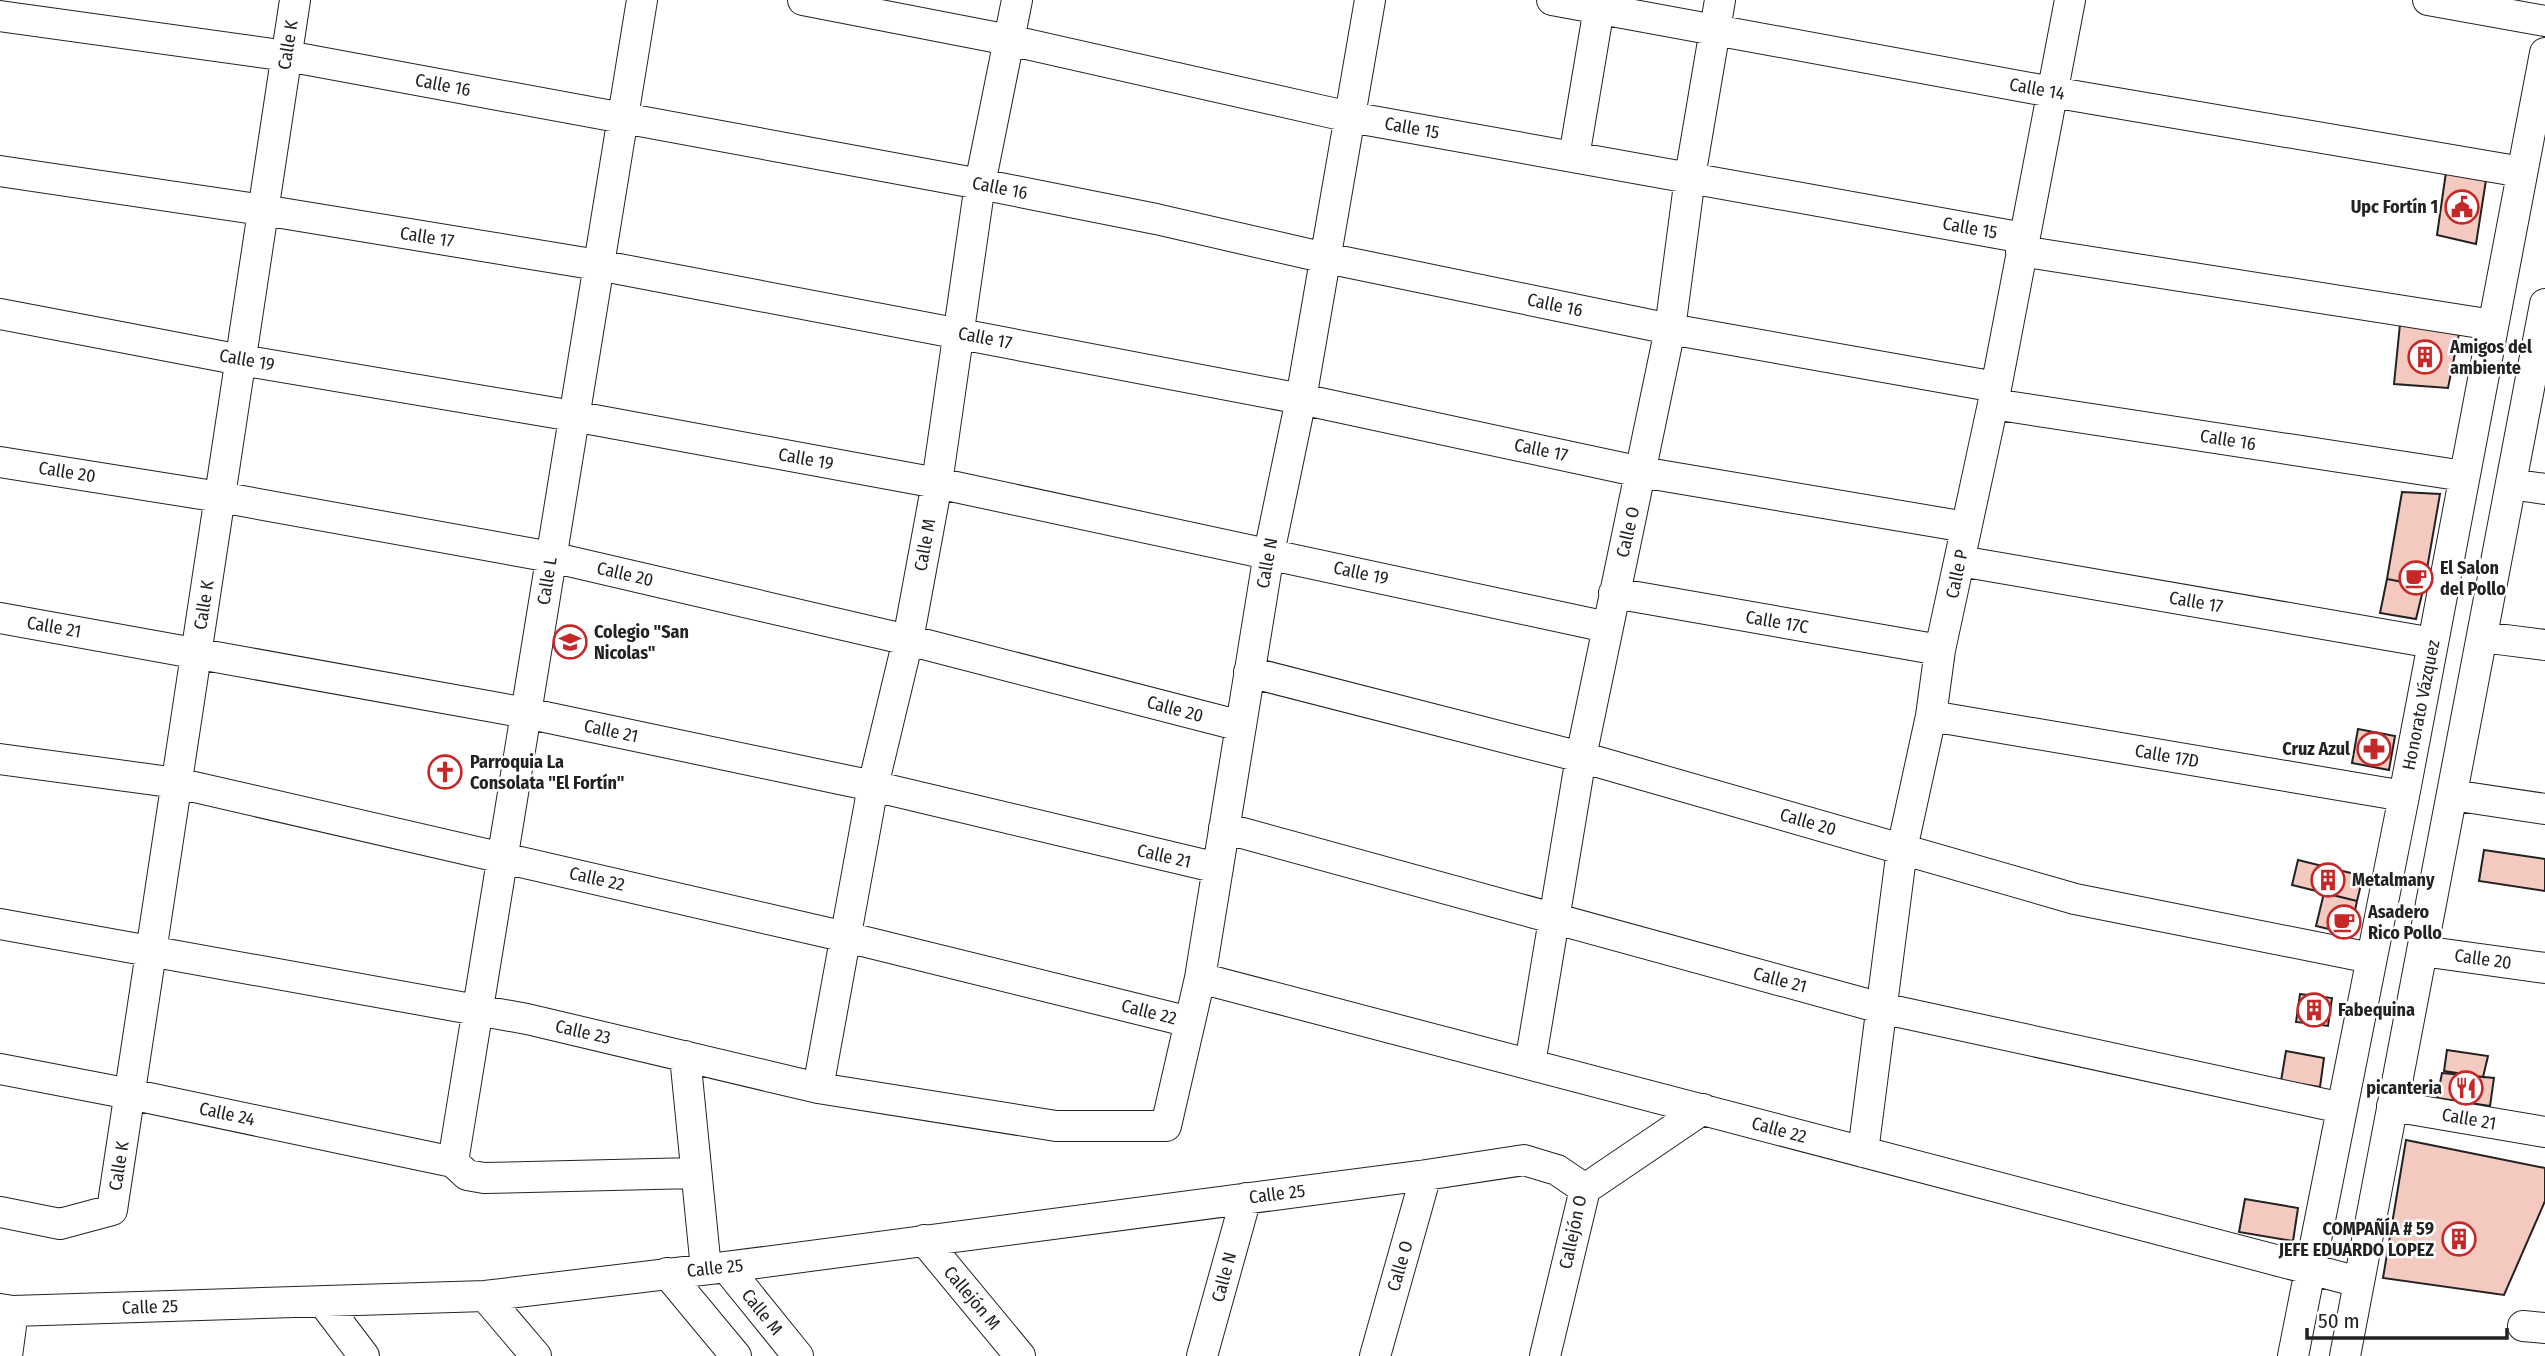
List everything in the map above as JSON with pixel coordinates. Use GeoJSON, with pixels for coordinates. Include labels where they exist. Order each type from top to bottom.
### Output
{"type":"FeatureCollection","features":[{"type":"Feature","properties":{"kind":"street","name":"Calle K"},"geometry":{"type":"LineString","coordinates":[[0,1212],[60,1224],[112,1210],[295,0]]}},
{"type":"Feature","properties":{"kind":"street","name":"Calle L"},"geometry":{"type":"LineString","coordinates":[[453,1162],[642,0]]}},
{"type":"Feature","properties":{"kind":"street","name":"Calle 15"},"geometry":{"type":"LineString","coordinates":[[803,0],[1009,40],[1350,117],[1690,177],[2023,244],[2493,325]]}},
{"type":"Feature","properties":{"kind":"street","name":"Calle M"},"geometry":{"type":"LineString","coordinates":[[818,1088],[873,786],[908,640],[937,483],[980,184],[1017,0]]}},
{"type":"Feature","properties":{"kind":"street","name":"Calle N"},"geometry":{"type":"LineString","coordinates":[[1166,1126],[1200,978],[1269,553],[1301,398],[1370,0]]}},
{"type":"Feature","properties":{"kind":"street","name":"Calle 14"},"geometry":{"type":"LineString","coordinates":[[1552,0],[1599,8],[1718,14],[2052,92],[2522,172]]}},
{"type":"Feature","properties":{"kind":"street","name":"Calle P"},"geometry":{"type":"LineString","coordinates":[[1863,1152],[1902,849],[1931,716],[1940,650],[1994,395],[2070,0]]}},
{"type":"Feature","properties":{"kind":"street"},"geometry":{"type":"LineString","coordinates":[[2428,0],[2545,21]]}},
{"type":"Feature","properties":{"kind":"street"},"geometry":{"type":"LineString","coordinates":[[1574,157],[1599,8]]}},
{"type":"Feature","properties":{"kind":"street","name":"Calle O"},"geometry":{"type":"LineString","coordinates":[[1530,1064],[1581,757],[1670,329],[1690,177],[1718,14]]}},
{"type":"Feature","properties":{"kind":"street","name":"Calle 16"},"geometry":{"type":"LineString","coordinates":[[0,16],[287,56],[980,184],[1994,395],[2464,476]]}},
{"type":"Feature","properties":{"kind":"street","name":"Honorato Vázquez"},"geometry":{"type":"LineString","coordinates":[[2293,1356],[2404,796],[2545,54]]}},
{"type":"Feature","properties":{"kind":"street","name":"Calle 17"},"geometry":{"type":"LineString","coordinates":[[0,171],[263,210],[598,265],[1301,398],[1641,472],[1966,527]]}},
{"type":"Feature","properties":{"kind":"street"},"geometry":{"type":"LineString","coordinates":[[2345,1356],[2542,334],[2545,304]]}},
{"type":"Feature","properties":{"kind":"street","name":"Calle 19"},"geometry":{"type":"LineString","coordinates":[[0,314],[241,360],[573,416],[937,483],[1607,627]]}},
{"type":"Feature","properties":{"kind":"street","name":"Calle 20"},"geometry":{"type":"LineString","coordinates":[[0,462],[220,497],[551,557],[908,640],[1241,726]]}},
{"type":"Feature","properties":{"kind":"street"},"geometry":{"type":"LineString","coordinates":[[2511,484],[2545,489]]}},
{"type":"Feature","properties":{"kind":"street","name":"Calle 17"},"geometry":{"type":"LineString","coordinates":[[1960,561],[2433,643]]}},
{"type":"Feature","properties":{"kind":"street","name":"Calle 17C"},"geometry":{"type":"LineString","coordinates":[[1614,593],[1940,650]]}},
{"type":"Feature","properties":{"kind":"street","name":"Calle 21"},"geometry":{"type":"LineString","coordinates":[[0,618],[526,713],[873,786],[1218,869]]}},
{"type":"Feature","properties":{"kind":"street"},"geometry":{"type":"LineString","coordinates":[[2482,637],[2545,645]]}},
{"type":"Feature","properties":{"kind":"street","name":"Calle 20"},"geometry":{"type":"LineString","coordinates":[[1249,673],[1581,757],[2074,899],[2371,958]]}},
{"type":"Feature","properties":{"kind":"street","name":"Calle 17D"},"geometry":{"type":"LineString","coordinates":[[1931,716],[2404,796]]}},
{"type":"Feature","properties":{"kind":"street","name":"Calle 22"},"geometry":{"type":"LineString","coordinates":[[0,760],[177,783],[846,937],[1190,1022]]}},
{"type":"Feature","properties":{"kind":"street"},"geometry":{"type":"LineString","coordinates":[[2452,795],[2545,809]]}},
{"type":"Feature","properties":{"kind":"street","name":"Calle 21"},"geometry":{"type":"LineString","coordinates":[[1224,828],[1881,1008],[2342,1108]]}},
{"type":"Feature","properties":{"kind":"street","name":"Calle 23"},"geometry":{"type":"LineString","coordinates":[[0,925],[527,1019],[818,1088],[1056,1126],[1166,1126]]}},
{"type":"Feature","properties":{"kind":"street","name":"Calle 20"},"geometry":{"type":"LineString","coordinates":[[2422,951],[2545,968]]}},
{"type":"Feature","properties":{"kind":"street","name":"Calle 22"},"geometry":{"type":"LineString","coordinates":[[1200,978],[2359,1282]]}},
{"type":"Feature","properties":{"kind":"street"},"geometry":{"type":"LineString","coordinates":[[685,1056],[695,1173],[716,1268]]}},
{"type":"Feature","properties":{"kind":"street","name":"Calle 24"},"geometry":{"type":"LineString","coordinates":[[0,1069],[453,1162]]}},
{"type":"Feature","properties":{"kind":"street","name":"Calle 21"},"geometry":{"type":"LineString","coordinates":[[2392,1106],[2545,1132]]}},
{"type":"Feature","properties":{"kind":"street"},"geometry":{"type":"LineString","coordinates":[[1585,1189],[1703,1109]]}},
{"type":"Feature","properties":{"kind":"street","name":"Callejón O"},"geometry":{"type":"LineString","coordinates":[[1426,1175],[1524,1160],[1558,1170],[1585,1189],[1545,1356]]}},
{"type":"Feature","properties":{"kind":"street"},"geometry":{"type":"LineString","coordinates":[[453,1162],[467,1175],[484,1178],[695,1173]]}},
{"type":"Feature","properties":{"kind":"street","name":"Calle O"},"geometry":{"type":"LineString","coordinates":[[1375,1356],[1426,1175]]}},
{"type":"Feature","properties":{"kind":"street","name":"Calle 25"},"geometry":{"type":"LineString","coordinates":[[6,1310],[485,1296],[1426,1175]]}},
{"type":"Feature","properties":{"kind":"street","name":"Calle N"},"geometry":{"type":"LineString","coordinates":[[1202,1356],[1246,1198]]}},
{"type":"Feature","properties":{"kind":"street","name":"Callejón M"},"geometry":{"type":"LineString","coordinates":[[924,1240],[1020,1356]]}},
{"type":"Feature","properties":{"kind":"street","name":"Calle M"},"geometry":{"type":"LineString","coordinates":[[716,1268],[798,1356]]}},
{"type":"Feature","properties":{"kind":"street"},"geometry":{"type":"LineString","coordinates":[[667,1273],[736,1356]]}},
{"type":"Feature","properties":{"kind":"street"},"geometry":{"type":"LineString","coordinates":[[485,1296],[536,1356]]}},
{"type":"Feature","properties":{"kind":"street"},"geometry":{"type":"LineString","coordinates":[[323,1301],[364,1356]]}},
{"type":"Feature","properties":{"kind":"street"},"geometry":{"type":"LineString","coordinates":[[6,1310],[7,1356]]}},
{"type":"Feature","properties":{"kind":"building","name":"Upc Fortín 1"},"geometry":{"type":"Polygon","coordinates":[[[2446,172],[2486,180],[2476,244],[2437,235],[2446,172]]]}},
{"type":"Feature","properties":{"kind":"building","name":"Amigos del ambiente"},"geometry":{"type":"Polygon","coordinates":[[[2400,324],[2460,329],[2448,388],[2394,384],[2400,324]]]}},
{"type":"Feature","properties":{"kind":"building"},"geometry":{"type":"Polygon","coordinates":[[[2402,492],[2440,494],[2424,586],[2387,579],[2402,492]]]}},
{"type":"Feature","properties":{"kind":"building"},"geometry":{"type":"Polygon","coordinates":[[[2387,579],[2424,586],[2416,619],[2380,613],[2387,579]]]}},
{"type":"Feature","properties":{"kind":"building","name":"Cruz Azul"},"geometry":{"type":"Polygon","coordinates":[[[2358,729],[2395,736],[2389,770],[2352,763],[2358,729]]]}},
{"type":"Feature","properties":{"kind":"building"},"geometry":{"type":"Polygon","coordinates":[[[2484,850],[2545,859],[2545,891],[2479,881],[2484,850]]]}},
{"type":"Feature","properties":{"kind":"building","name":"Metalmany"},"geometry":{"type":"Polygon","coordinates":[[[2298,860],[2363,876],[2357,901],[2292,885],[2298,860]]]}},
{"type":"Feature","properties":{"kind":"building"},"geometry":{"type":"Polygon","coordinates":[[[2324,893],[2357,901],[2350,934],[2316,926],[2324,893]]]}},
{"type":"Feature","properties":{"kind":"building","name":"Fabequina"},"geometry":{"type":"Polygon","coordinates":[[[2300,994],[2332,998],[2328,1026],[2296,1022],[2300,994]]]}},
{"type":"Feature","properties":{"kind":"building"},"geometry":{"type":"Polygon","coordinates":[[[2447,1050],[2488,1056],[2483,1077],[2444,1071],[2447,1050]]]}},
{"type":"Feature","properties":{"kind":"building"},"geometry":{"type":"Polygon","coordinates":[[[2286,1051],[2324,1058],[2320,1087],[2281,1081],[2286,1051]]]}},
{"type":"Feature","properties":{"kind":"building","name":"picanteria"},"geometry":{"type":"Polygon","coordinates":[[[2442,1073],[2494,1078],[2490,1106],[2437,1098],[2442,1073]]]}},
{"type":"Feature","properties":{"kind":"building","name":"COMPAÑÍA # 59 JEFE EDUARDO LOPEZ"},"geometry":{"type":"Polygon","coordinates":[[[2406,1140],[2545,1168],[2545,1201],[2504,1295],[2383,1278],[2406,1140]]]}},
{"type":"Feature","properties":{"kind":"building"},"geometry":{"type":"Polygon","coordinates":[[[2245,1199],[2298,1208],[2293,1241],[2239,1232],[2245,1199]]]}},
{"type":"Feature","properties":{"kind":"place","name":"Upc Fortín 1"},"geometry":{"type":"Point","coordinates":[2462,207]}},
{"type":"Feature","properties":{"kind":"place","name":"Amigos del ambiente"},"geometry":{"type":"Point","coordinates":[2425,357]}},
{"type":"Feature","properties":{"kind":"place","name":"El Salon del Pollo"},"geometry":{"type":"Point","coordinates":[2416,578]}},
{"type":"Feature","properties":{"kind":"place","name":"Colegio \"San Nicolas\""},"geometry":{"type":"Point","coordinates":[570,642]}},
{"type":"Feature","properties":{"kind":"place","name":"Cruz Azul"},"geometry":{"type":"Point","coordinates":[2374,749]}},
{"type":"Feature","properties":{"kind":"place","name":"Parroquia La Consolata \"El Fortín\""},"geometry":{"type":"Point","coordinates":[445,772]}},
{"type":"Feature","properties":{"kind":"place","name":"Metalmany"},"geometry":{"type":"Point","coordinates":[2328,880]}},
{"type":"Feature","properties":{"kind":"place","name":"Asadero Rico Pollo"},"geometry":{"type":"Point","coordinates":[2344,922]}},
{"type":"Feature","properties":{"kind":"place","name":"Fabequina"},"geometry":{"type":"Point","coordinates":[2314,1010]}},
{"type":"Feature","properties":{"kind":"place","name":"picanteria"},"geometry":{"type":"Point","coordinates":[2466,1088]}},
{"type":"Feature","properties":{"kind":"place","name":"COMPAÑÍA # 59 JEFE EDUARDO LOPEZ"},"geometry":{"type":"Point","coordinates":[2459,1239]}}]}
